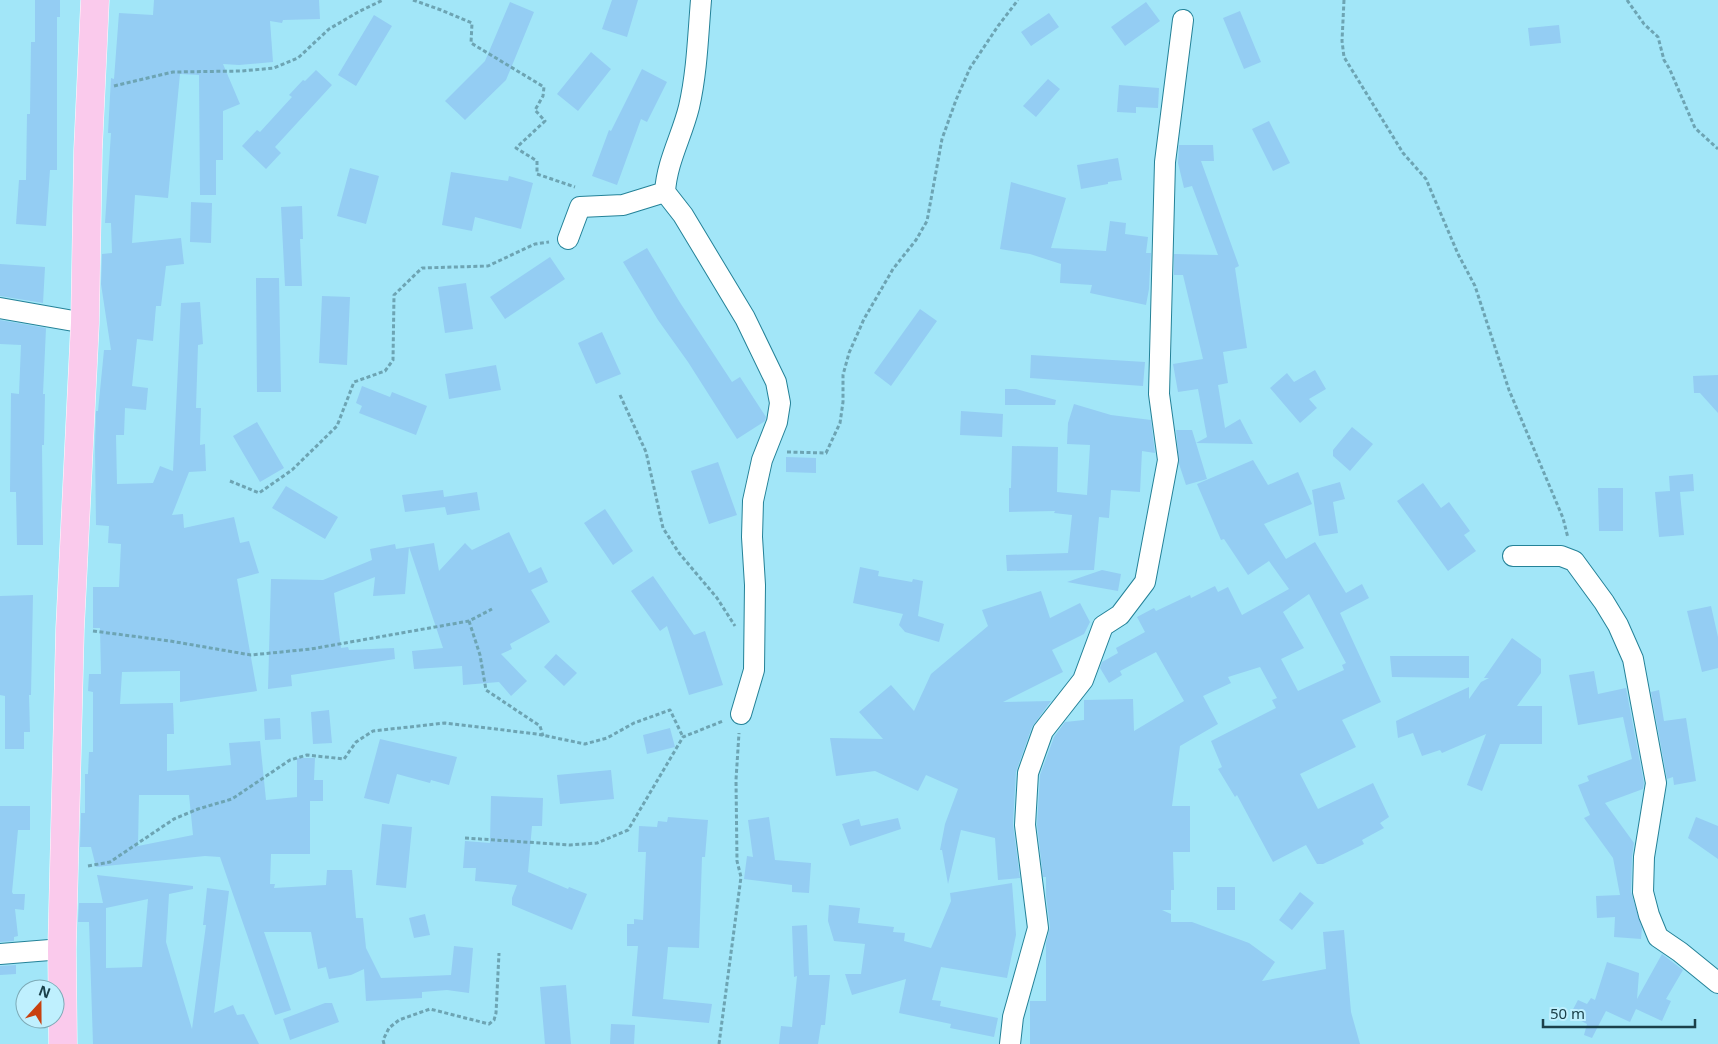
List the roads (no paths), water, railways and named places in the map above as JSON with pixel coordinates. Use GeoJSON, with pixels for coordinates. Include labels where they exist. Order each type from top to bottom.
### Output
{"type":"FeatureCollection","features":[{"type":"Feature","properties":{"kind":"main road"},"geometry":{"type":"LineString","coordinates":[[64,1044],[62,949],[70,629],[85,323],[88,150],[95,0]]}},
{"type":"Feature","properties":{"kind":"street"},"geometry":{"type":"LineString","coordinates":[[701,0],[696,60],[688,108],[666,176],[665,192],[683,215],[745,318],[776,382],[780,403],[777,422],[762,460],[753,500],[754,670],[741,714]]}},
{"type":"Feature","properties":{"kind":"street"},"geometry":{"type":"LineString","coordinates":[[1010,1044],[1014,1017],[1038,928],[1025,825],[1028,773],[1044,731],[1084,680],[1103,626],[1120,615],[1145,582],[1168,460],[1159,394],[1165,162],[1183,20]]}},
{"type":"Feature","properties":{"kind":"street"},"geometry":{"type":"LineString","coordinates":[[568,239],[580,207],[623,205],[665,192]]}},
{"type":"Feature","properties":{"kind":"street"},"geometry":{"type":"LineString","coordinates":[[0,308],[85,323]]}},
{"type":"Feature","properties":{"kind":"street"},"geometry":{"type":"LineString","coordinates":[[1514,556],[1561,556],[1574,561],[1618,625],[1633,659],[1656,783],[1644,857],[1643,892],[1649,915],[1658,937],[1718,982]]}},
{"type":"Feature","properties":{"kind":"street"},"geometry":{"type":"LineString","coordinates":[[0,954],[62,949]]}}]}
